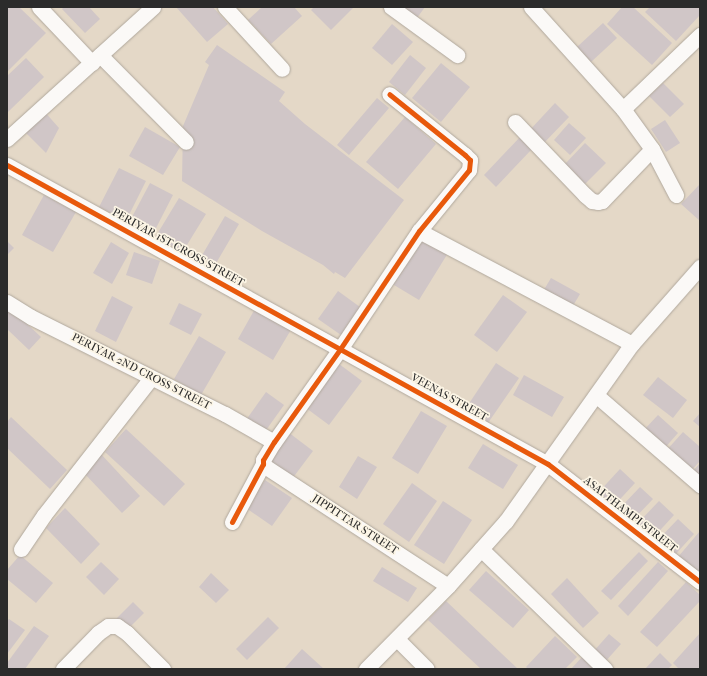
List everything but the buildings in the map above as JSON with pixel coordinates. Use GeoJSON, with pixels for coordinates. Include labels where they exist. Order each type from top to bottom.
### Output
{"type":"FeatureCollection","features":[{"type":"Feature","properties":{"kind":"street"},"geometry":{"type":"LineString","coordinates":[[39,7],[186,142]]}},
{"type":"Feature","properties":{"kind":"street"},"geometry":{"type":"LineString","coordinates":[[7,139],[153,7]]}},
{"type":"Feature","properties":{"kind":"street"},"geometry":{"type":"LineString","coordinates":[[225,7],[282,69]]}},
{"type":"Feature","properties":{"kind":"street"},"geometry":{"type":"LineString","coordinates":[[391,7],[457,55]]}},
{"type":"Feature","properties":{"kind":"street"},"geometry":{"type":"LineString","coordinates":[[531,7],[624,110],[652,149],[676,195]]}},
{"type":"Feature","properties":{"kind":"street"},"geometry":{"type":"LineString","coordinates":[[624,110],[700,35]]}},
{"type":"Feature","properties":{"kind":"street"},"geometry":{"type":"LineString","coordinates":[[232,522],[263,464],[263,460],[274,442],[340,349],[419,231],[469,170],[470,160],[389,94]]}},
{"type":"Feature","properties":{"kind":"street"},"geometry":{"type":"LineString","coordinates":[[515,122],[592,201],[602,201],[652,149]]}},
{"type":"Feature","properties":{"kind":"street","name":"PERIYAR 1ST CROSS STREET"},"geometry":{"type":"LineString","coordinates":[[7,165],[340,349]]}},
{"type":"Feature","properties":{"kind":"street"},"geometry":{"type":"LineString","coordinates":[[419,231],[632,344]]}},
{"type":"Feature","properties":{"kind":"street"},"geometry":{"type":"LineString","coordinates":[[366,669],[448,586],[506,521],[632,344],[700,267]]}},
{"type":"Feature","properties":{"kind":"street","name":"PERIYAR 2ND CROSS STREET"},"geometry":{"type":"LineString","coordinates":[[7,302],[150,378],[225,414],[274,442]]}},
{"type":"Feature","properties":{"kind":"street","name":"VEENAS STREET"},"geometry":{"type":"LineString","coordinates":[[340,349],[548,464]]}},
{"type":"Feature","properties":{"kind":"street"},"geometry":{"type":"LineString","coordinates":[[21,549],[44,516],[150,378]]}},
{"type":"Feature","properties":{"kind":"street"},"geometry":{"type":"LineString","coordinates":[[596,395],[700,485]]}},
{"type":"Feature","properties":{"kind":"street","name":"JIPPITTAR STREET"},"geometry":{"type":"LineString","coordinates":[[263,464],[266,468],[448,586]]}},
{"type":"Feature","properties":{"kind":"street","name":"ASAI THAMPI STREET"},"geometry":{"type":"LineString","coordinates":[[548,464],[700,582]]}},
{"type":"Feature","properties":{"kind":"street"},"geometry":{"type":"LineString","coordinates":[[481,549],[605,669]]}},
{"type":"Feature","properties":{"kind":"street"},"geometry":{"type":"LineString","coordinates":[[63,669],[98,633],[108,626],[116,626],[127,633],[163,669]]}},
{"type":"Feature","properties":{"kind":"street"},"geometry":{"type":"LineString","coordinates":[[397,638],[427,669]]}},
{"type":"Feature","properties":{"kind":"cycle path"},"geometry":{"type":"LineString","coordinates":[[232,522],[263,464],[263,460],[274,442],[340,349],[419,231],[469,170],[470,160],[465,155],[389,94]]}},
{"type":"Feature","properties":{"kind":"cycle path"},"geometry":{"type":"LineString","coordinates":[[7,165],[548,464],[700,582]]}}]}
